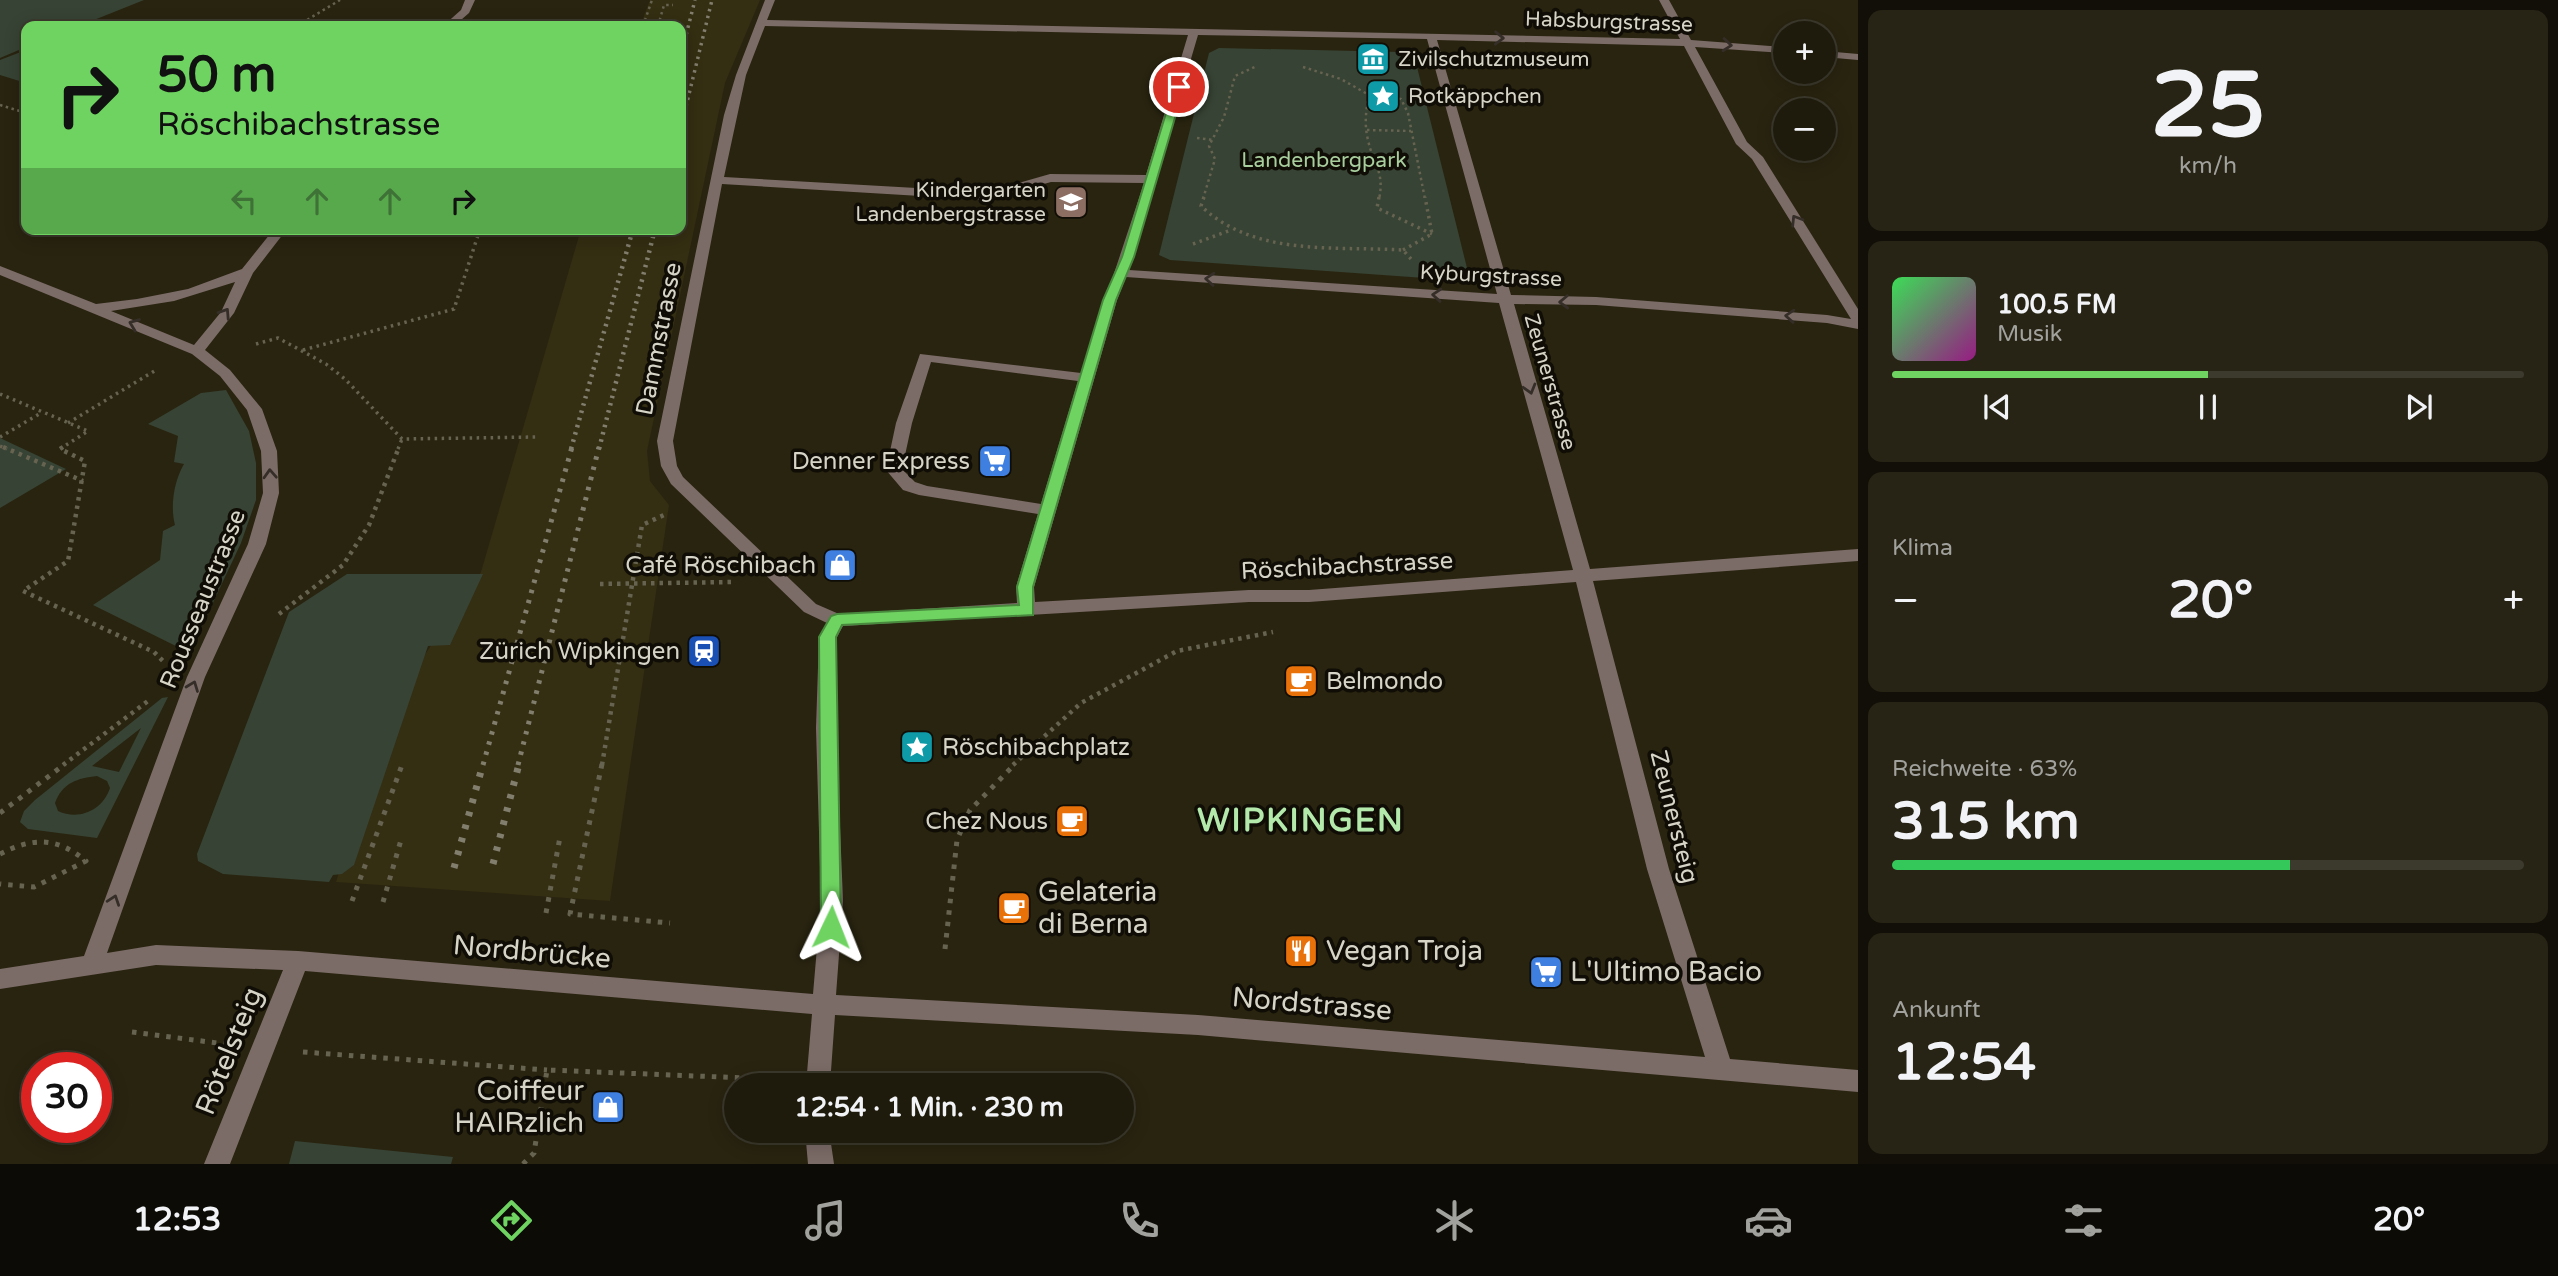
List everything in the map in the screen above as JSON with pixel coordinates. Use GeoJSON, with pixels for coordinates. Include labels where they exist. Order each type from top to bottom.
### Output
{"type":"FeatureCollection","features":[{"type":"Feature","properties":{"kind":"street"},"geometry":{"type":"LineString","coordinates":[[454,21],[465,11],[470,0]]}},
{"type":"Feature","properties":{"kind":"street","name":"Dammstrasse"},"geometry":{"type":"LineString","coordinates":[[770,0],[737,88],[664,441],[669,466],[697,501],[810,608],[837,620]]}},
{"type":"Feature","properties":{"kind":"street"},"geometry":{"type":"LineString","coordinates":[[1664,0],[1742,144],[1757,157],[1858,322]]}},
{"type":"Feature","properties":{"kind":"street","name":"Habsburgstrasse"},"geometry":{"type":"LineString","coordinates":[[760,23],[1431,36],[1688,43],[1773,50]]}},
{"type":"Feature","properties":{"kind":"street"},"geometry":{"type":"LineString","coordinates":[[1027,611],[1025,587],[1047,510],[1086,378],[1151,179],[1194,32]]}},
{"type":"Feature","properties":{"kind":"street","name":"Zeunerstrasse"},"geometry":{"type":"LineString","coordinates":[[1431,36],[1583,577]]}},
{"type":"Feature","properties":{"kind":"street"},"geometry":{"type":"LineString","coordinates":[[1836,55],[1858,57]]}},
{"type":"Feature","properties":{"kind":"street"},"geometry":{"type":"LineString","coordinates":[[717,180],[987,196],[1050,178],[1151,179]]}},
{"type":"Feature","properties":{"kind":"street"},"geometry":{"type":"LineString","coordinates":[[197,351],[227,313],[247,272],[276,235]]}},
{"type":"Feature","properties":{"kind":"street","name":"Rousseaustrasse"},"geometry":{"type":"LineString","coordinates":[[0,270],[197,351],[225,373],[254,409],[269,451],[271,493],[257,544],[196,677],[92,964]]}},
{"type":"Feature","properties":{"kind":"street"},"geometry":{"type":"LineString","coordinates":[[93,309],[183,296],[217,287],[247,272]]}},
{"type":"Feature","properties":{"kind":"street","name":"Kyburgstrasse"},"geometry":{"type":"LineString","coordinates":[[1120,272],[1505,300],[1597,301],[1858,322]]}},
{"type":"Feature","properties":{"kind":"street"},"geometry":{"type":"LineString","coordinates":[[1047,510],[925,491],[909,486],[894,470],[904,423],[925,356],[1086,378]]}},
{"type":"Feature","properties":{"kind":"street","name":"Röschibachstrasse"},"geometry":{"type":"LineString","coordinates":[[837,620],[1249,596],[1309,596],[1858,555]]}},
{"type":"Feature","properties":{"kind":"street","name":"Zeunersteig"},"geometry":{"type":"LineString","coordinates":[[1583,577],[1658,869],[1721,1069]]}},
{"type":"Feature","properties":{"kind":"street"},"geometry":{"type":"LineString","coordinates":[[819,1073],[832,901],[827,728],[828,637],[837,620]]}},
{"type":"Feature","properties":{"kind":"street","name":"Nordbrücke"},"geometry":{"type":"LineString","coordinates":[[0,979],[156,955],[298,961],[761,1001]]}},
{"type":"Feature","properties":{"kind":"street","name":"Rötelsteig"},"geometry":{"type":"LineString","coordinates":[[216,1164],[298,961]]}},
{"type":"Feature","properties":{"kind":"street","name":"Nordstrasse"},"geometry":{"type":"LineString","coordinates":[[761,1001],[1198,1025],[1858,1081]]}},
{"type":"Feature","properties":{"kind":"street"},"geometry":{"type":"LineString","coordinates":[[819,1143],[821,1164]]}},
{"type":"Feature","properties":{"kind":"path"},"geometry":{"type":"LineString","coordinates":[[305,21],[340,0]]}},
{"type":"Feature","properties":{"kind":"path"},"geometry":{"type":"LineString","coordinates":[[645,21],[652,0]]}},
{"type":"Feature","properties":{"kind":"path"},"geometry":{"type":"LineString","coordinates":[[659,21],[666,0]]}},
{"type":"Feature","properties":{"kind":"path"},"geometry":{"type":"LineString","coordinates":[[664,5],[673,5]]}},
{"type":"Feature","properties":{"kind":"path"},"geometry":{"type":"LineString","coordinates":[[1267,64],[1234,75],[1230,82],[1229,104],[1220,132],[1209,146],[1215,159],[1201,206],[1207,214],[1231,230],[1282,243],[1403,250],[1432,234]]}},
{"type":"Feature","properties":{"kind":"path"},"geometry":{"type":"LineString","coordinates":[[1294,66],[1342,79],[1369,95],[1401,99],[1408,113],[1432,234]]}},
{"type":"Feature","properties":{"kind":"path"},"geometry":{"type":"LineString","coordinates":[[1369,95],[1367,130],[1383,181],[1377,208],[1432,234]]}},
{"type":"Feature","properties":{"kind":"path"},"geometry":{"type":"LineString","coordinates":[[0,105],[21,111]]}},
{"type":"Feature","properties":{"kind":"path"},"geometry":{"type":"LineString","coordinates":[[1367,130],[1411,131]]}},
{"type":"Feature","properties":{"kind":"path"},"geometry":{"type":"LineString","coordinates":[[302,350],[454,309],[478,235]]}},
{"type":"Feature","properties":{"kind":"path"},"geometry":{"type":"LineString","coordinates":[[1403,250],[1412,260]]}},
{"type":"Feature","properties":{"kind":"path"},"geometry":{"type":"LineString","coordinates":[[256,344],[278,338],[302,350],[345,379],[402,439],[536,437]]}},
{"type":"Feature","properties":{"kind":"path"},"geometry":{"type":"LineString","coordinates":[[68,423],[158,369]]}},
{"type":"Feature","properties":{"kind":"path"},"geometry":{"type":"LineString","coordinates":[[0,394],[88,431],[60,449],[85,461],[68,561],[23,591],[154,652],[171,669]]}},
{"type":"Feature","properties":{"kind":"path"},"geometry":{"type":"LineString","coordinates":[[0,438],[42,413]]}},
{"type":"Feature","properties":{"kind":"path"},"geometry":{"type":"LineString","coordinates":[[279,614],[344,565],[369,525],[402,439]]}},
{"type":"Feature","properties":{"kind":"path"},"geometry":{"type":"LineString","coordinates":[[0,446],[83,481]]}},
{"type":"Feature","properties":{"kind":"path"},"geometry":{"type":"LineString","coordinates":[[670,923],[570,914],[604,750],[642,525],[697,501]]}},
{"type":"Feature","properties":{"kind":"path"},"geometry":{"type":"LineString","coordinates":[[600,584],[739,582]]}},
{"type":"Feature","properties":{"kind":"path"},"geometry":{"type":"LineString","coordinates":[[945,949],[957,841],[970,810],[1016,762],[1081,704],[1177,651],[1276,632]]}},
{"type":"Feature","properties":{"kind":"path"},"geometry":{"type":"LineString","coordinates":[[0,813],[158,694]]}},
{"type":"Feature","properties":{"kind":"path"},"geometry":{"type":"LineString","coordinates":[[352,901],[402,765]]}},
{"type":"Feature","properties":{"kind":"path"},"geometry":{"type":"LineString","coordinates":[[546,913],[559,838]]}},
{"type":"Feature","properties":{"kind":"path"},"geometry":{"type":"LineString","coordinates":[[0,854],[27,842],[52,839],[68,845],[86,862],[53,881],[18,891],[0,884]]}},
{"type":"Feature","properties":{"kind":"path"},"geometry":{"type":"LineString","coordinates":[[383,902],[401,840]]}},
{"type":"Feature","properties":{"kind":"path"},"geometry":{"type":"LineString","coordinates":[[132,1032],[261,1049],[547,1070],[724,1076]]}},
{"type":"Feature","properties":{"kind":"path"},"geometry":{"type":"LineString","coordinates":[[523,1164],[534,1153],[547,1070]]}},
{"type":"Feature","properties":{"kind":"shaded area"},"geometry":{"type":"Polygon","coordinates":[[[650,0],[760,0],[725,83],[647,451],[650,481],[669,505],[610,901],[336,882],[396,697],[481,572],[579,235],[686,235],[686,21],[642,21],[650,0]]]}},
{"type":"Feature","properties":{"kind":"green space"},"geometry":{"type":"Polygon","coordinates":[[[0,0],[144,0],[92,21],[21,21],[21,49],[0,58],[0,0]]]}},
{"type":"Feature","properties":{"kind":"green space","name":"Landenbergpark"},"geometry":{"type":"Polygon","coordinates":[[[1219,48],[1401,52],[1415,59],[1468,272],[1453,280],[1170,260],[1159,255],[1209,53],[1219,48]]]}},
{"type":"Feature","properties":{"kind":"green space"},"geometry":{"type":"Polygon","coordinates":[[[21,52],[21,81],[0,75],[0,60],[21,52]]]}},
{"type":"Feature","properties":{"kind":"green space"},"geometry":{"type":"Polygon","coordinates":[[[226,390],[249,431],[256,463],[256,500],[241,543],[194,643],[184,650],[93,605],[160,560],[163,531],[175,525],[174,494],[184,464],[174,462],[178,436],[148,424],[201,393],[226,390]]]}},
{"type":"Feature","properties":{"kind":"green space"},"geometry":{"type":"Polygon","coordinates":[[[0,438],[66,469],[0,508],[0,438]]]}},
{"type":"Feature","properties":{"kind":"green space"},"geometry":{"type":"Polygon","coordinates":[[[347,574],[483,574],[450,645],[428,646],[354,865],[342,874],[333,875],[329,882],[223,874],[198,861],[197,854],[289,612],[347,574]]]}},
{"type":"Feature","properties":{"kind":"green space"},"geometry":{"type":"Polygon","coordinates":[[[168,697],[97,838],[28,829],[20,822],[24,811],[35,800],[162,698],[168,697]],[[141,728],[92,766],[119,772],[141,728]],[[97,776],[83,778],[66,786],[55,803],[58,811],[74,815],[96,808],[107,796],[110,788],[107,781],[97,776]]]}},
{"type":"Feature","properties":{"kind":"green space"},"geometry":{"type":"Polygon","coordinates":[[[295,1141],[453,1157],[451,1164],[289,1164],[295,1141]]]}},
{"type":"Feature","properties":{"kind":"railway"},"geometry":{"type":"LineString","coordinates":[[686,35],[695,0]]}},
{"type":"Feature","properties":{"kind":"railway"},"geometry":{"type":"LineString","coordinates":[[686,107],[712,0]]}},
{"type":"Feature","properties":{"kind":"railway"},"geometry":{"type":"LineString","coordinates":[[571,449],[631,235]]}},
{"type":"Feature","properties":{"kind":"railway"},"geometry":{"type":"LineString","coordinates":[[599,449],[653,235]]}},
{"type":"Feature","properties":{"kind":"railway"},"geometry":{"type":"LineString","coordinates":[[483,765],[572,447]]}},
{"type":"Feature","properties":{"kind":"railway"},"geometry":{"type":"LineString","coordinates":[[518,765],[599,447]]}},
{"type":"Feature","properties":{"kind":"railway"},"geometry":{"type":"LineString","coordinates":[[454,868],[483,764]]}},
{"type":"Feature","properties":{"kind":"railway"},"geometry":{"type":"LineString","coordinates":[[493,864],[519,764]]}},
{"type":"Feature","properties":{"kind":"place","name":"Zivilschutzmuseum"},"geometry":{"type":"Point","coordinates":[1373,59]}},
{"type":"Feature","properties":{"kind":"place","name":"Rotkäppchen"},"geometry":{"type":"Point","coordinates":[1383,96]}},
{"type":"Feature","properties":{"kind":"place","name":"Kindergarten Landenbergstrasse"},"geometry":{"type":"Point","coordinates":[1071,202]}},
{"type":"Feature","properties":{"kind":"place","name":"Denner Express"},"geometry":{"type":"Point","coordinates":[995,461]}},
{"type":"Feature","properties":{"kind":"place","name":"Café Röschibach"},"geometry":{"type":"Point","coordinates":[840,565]}},
{"type":"Feature","properties":{"kind":"place","name":"Zürich Wipkingen"},"geometry":{"type":"Point","coordinates":[704,651]}},
{"type":"Feature","properties":{"kind":"place","name":"Belmondo"},"geometry":{"type":"Point","coordinates":[1301,681]}},
{"type":"Feature","properties":{"kind":"place","name":"Röschibachplatz"},"geometry":{"type":"Point","coordinates":[917,747]}},
{"type":"Feature","properties":{"kind":"place","name":"Chez Nous"},"geometry":{"type":"Point","coordinates":[1072,821]}},
{"type":"Feature","properties":{"kind":"place","name":"Gelateria di Berna"},"geometry":{"type":"Point","coordinates":[1014,908]}},
{"type":"Feature","properties":{"kind":"place","name":"Vegan Troja"},"geometry":{"type":"Point","coordinates":[1301,951]}},
{"type":"Feature","properties":{"kind":"place","name":"L'Ultimo Bacio"},"geometry":{"type":"Point","coordinates":[1546,972]}},
{"type":"Feature","properties":{"kind":"place","name":"Coiffeur HAIRzlich"},"geometry":{"type":"Point","coordinates":[608,1107]}},
{"type":"Feature","properties":{"kind":"district","name":"WIPKINGEN"},"geometry":{"type":"Point","coordinates":[1301,821]}},
{"type":"Feature","properties":{"kind":"route"},"geometry":{"type":"LineString","coordinates":[[831,927],[828,637],[837,620],[1027,611],[1025,587],[1110,300],[1128,257],[1179,87]]}}]}
